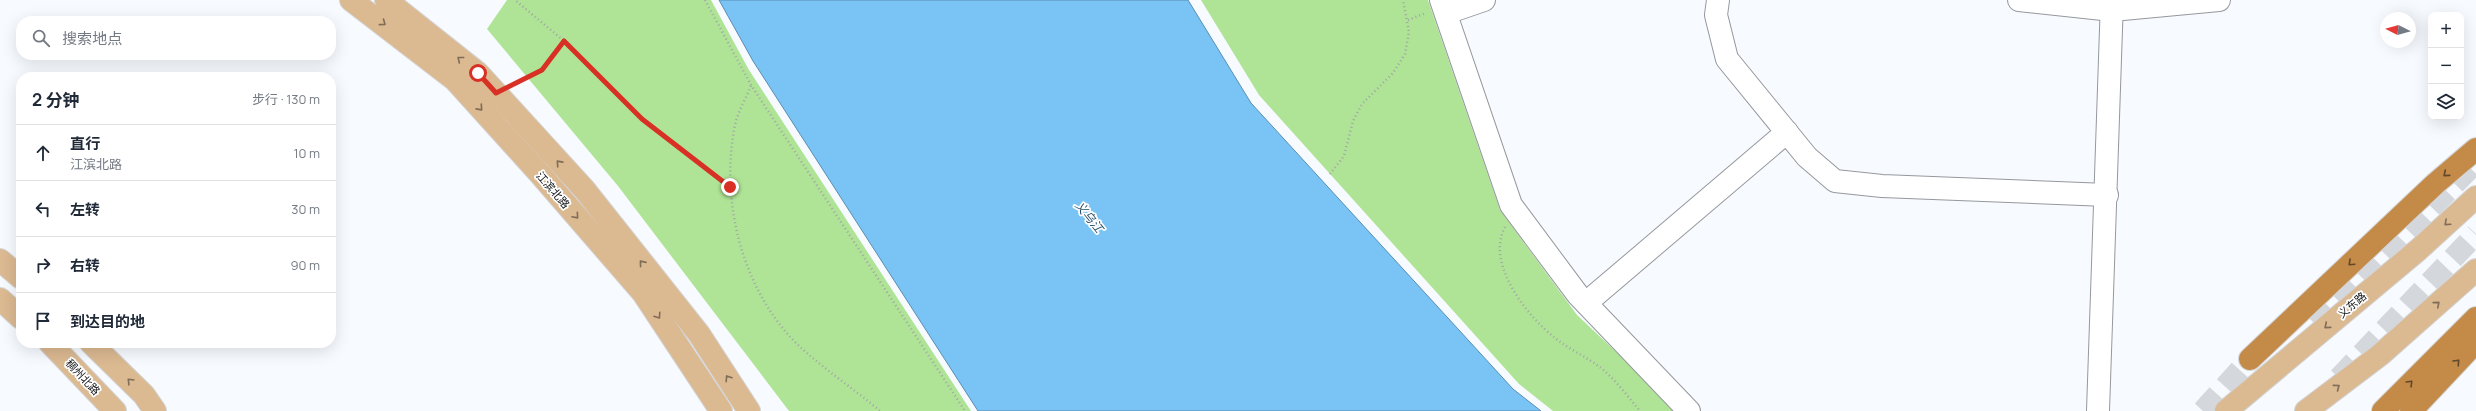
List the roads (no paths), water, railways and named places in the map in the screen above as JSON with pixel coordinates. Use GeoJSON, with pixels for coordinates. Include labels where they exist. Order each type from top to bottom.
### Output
{"type":"FeatureCollection","features":[{"type":"Feature","properties":{"kind":"highway"},"geometry":{"type":"LineString","coordinates":[[2250,359],[2435,184],[2476,149]]}},
{"type":"Feature","properties":{"kind":"highway"},"geometry":{"type":"LineString","coordinates":[[2383,411],[2476,318]]}},
{"type":"Feature","properties":{"kind":"highway"},"geometry":{"type":"LineString","coordinates":[[2417,409],[2476,342]]}},
{"type":"Feature","properties":{"kind":"main road","name":"江滨北路"},"geometry":{"type":"LineString","coordinates":[[351,0],[455,80],[540,174],[643,293],[721,411]]}},
{"type":"Feature","properties":{"kind":"main road","name":"江滨北路"},"geometry":{"type":"LineString","coordinates":[[386,0],[478,73],[584,189],[685,316],[749,411]]}},
{"type":"Feature","properties":{"kind":"main road","name":"义东路"},"geometry":{"type":"LineString","coordinates":[[2226,411],[2418,250],[2476,197]]}},
{"type":"Feature","properties":{"kind":"main road"},"geometry":{"type":"LineString","coordinates":[[0,260],[16,274]]}},
{"type":"Feature","properties":{"kind":"main road"},"geometry":{"type":"LineString","coordinates":[[2306,411],[2380,355],[2476,270]]}},
{"type":"Feature","properties":{"kind":"main road"},"geometry":{"type":"LineString","coordinates":[[0,299],[16,313]]}},
{"type":"Feature","properties":{"kind":"main road","name":"稠州北路"},"geometry":{"type":"LineString","coordinates":[[55,348],[115,411]]}},
{"type":"Feature","properties":{"kind":"main road"},"geometry":{"type":"LineString","coordinates":[[96,348],[144,395],[155,411]]}},
{"type":"Feature","properties":{"kind":"street"},"geometry":{"type":"LineString","coordinates":[[1484,0],[1444,7],[1511,205],[1586,303],[1689,411]]}},
{"type":"Feature","properties":{"kind":"street"},"geometry":{"type":"LineString","coordinates":[[1718,0],[1716,15],[1727,59],[1807,157],[1835,181],[1882,186],[2106,195]]}},
{"type":"Feature","properties":{"kind":"street"},"geometry":{"type":"LineString","coordinates":[[2019,0],[2112,5],[2219,0]]}},
{"type":"Feature","properties":{"kind":"street"},"geometry":{"type":"LineString","coordinates":[[2098,411],[2112,5]]}},
{"type":"Feature","properties":{"kind":"street"},"geometry":{"type":"LineString","coordinates":[[1586,303],[1787,132]]}},
{"type":"Feature","properties":{"kind":"water","name":"义乌江"},"geometry":{"type":"Polygon","coordinates":[[[719,0],[1188,0],[1251,103],[1513,389],[1541,411],[978,411],[753,61],[719,0]]]}},
{"type":"Feature","properties":{"kind":"tunnel"},"geometry":{"type":"LineString","coordinates":[[2316,325],[2476,162]]}},
{"type":"Feature","properties":{"kind":"tunnel"},"geometry":{"type":"LineString","coordinates":[[2339,378],[2476,234]]}},
{"type":"Feature","properties":{"kind":"tunnel"},"geometry":{"type":"LineString","coordinates":[[2203,411],[2250,359]]}}]}
